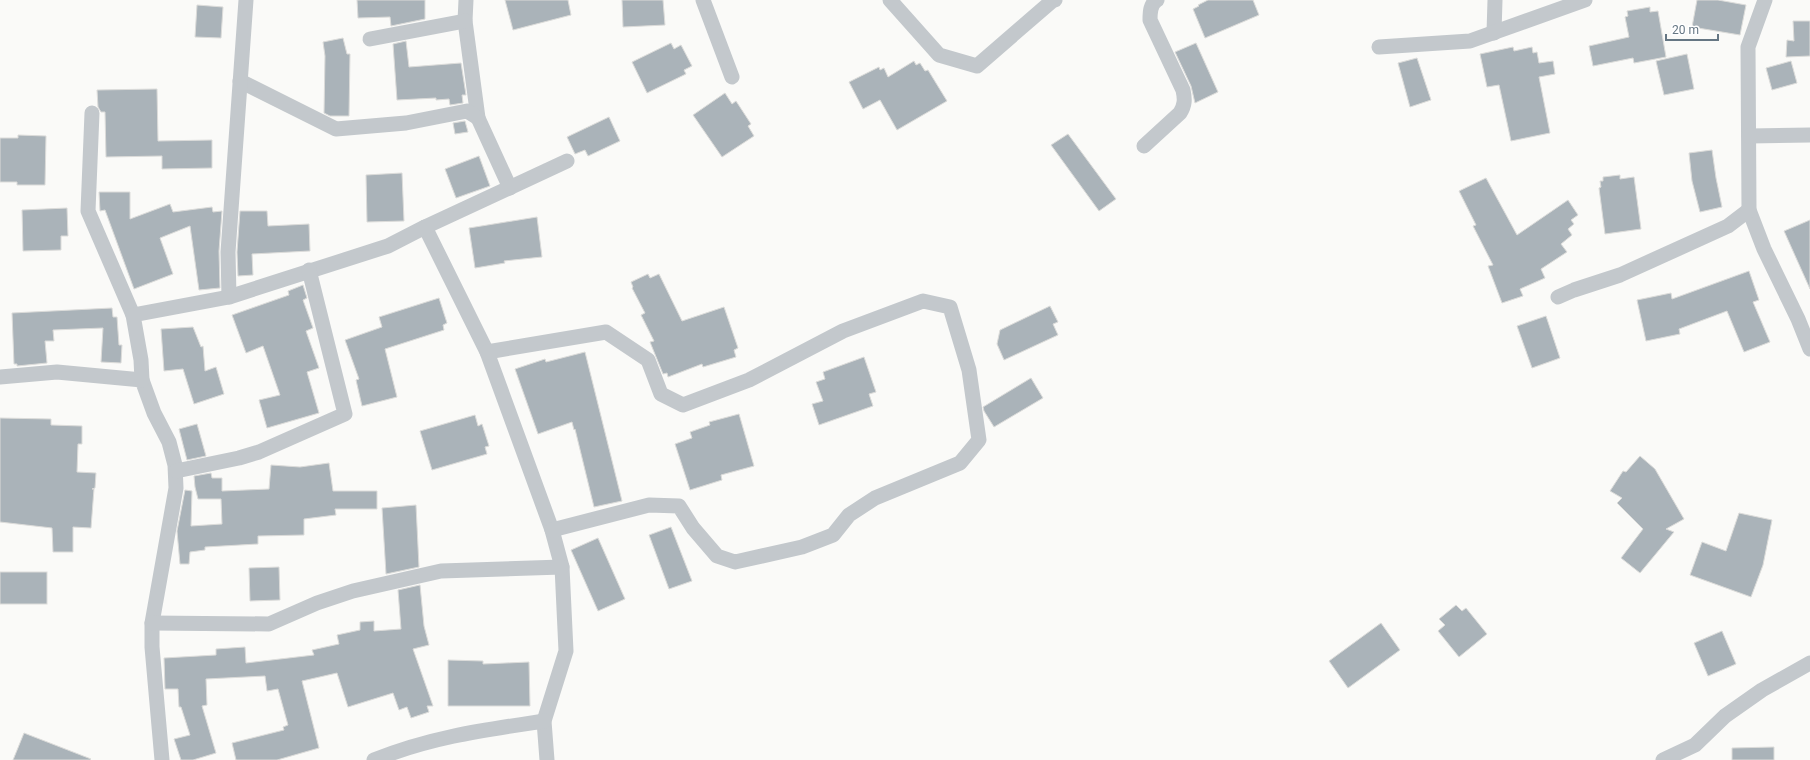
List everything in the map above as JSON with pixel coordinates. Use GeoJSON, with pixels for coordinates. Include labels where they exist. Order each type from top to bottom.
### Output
{"type":"FeatureCollection","features":[{"type":"Feature","properties":{"kind":"street"},"geometry":{"type":"LineString","coordinates":[[229,297],[228,252],[246,0]]}},
{"type":"Feature","properties":{"kind":"street"},"geometry":{"type":"LineString","coordinates":[[466,0],[465,21],[478,118],[510,188]]}},
{"type":"Feature","properties":{"kind":"street"},"geometry":{"type":"LineString","coordinates":[[703,0],[732,77]]}},
{"type":"Feature","properties":{"kind":"street"},"geometry":{"type":"LineString","coordinates":[[890,0],[939,55],[977,66],[1055,0]]}},
{"type":"Feature","properties":{"kind":"street"},"geometry":{"type":"LineString","coordinates":[[1144,146],[1180,113],[1184,107],[1185,99],[1183,90],[1150,20],[1150,12],[1154,2],[1157,0]]}},
{"type":"Feature","properties":{"kind":"street"},"geometry":{"type":"LineString","coordinates":[[1494,0],[1494,33]]}},
{"type":"Feature","properties":{"kind":"street"},"geometry":{"type":"LineString","coordinates":[[1379,47],[1470,40],[1494,33],[1585,0]]}},
{"type":"Feature","properties":{"kind":"street"},"geometry":{"type":"LineString","coordinates":[[1765,0],[1748,47],[1749,210],[1764,249],[1798,320],[1810,349]]}},
{"type":"Feature","properties":{"kind":"street"},"geometry":{"type":"LineString","coordinates":[[370,39],[465,21]]}},
{"type":"Feature","properties":{"kind":"street"},"geometry":{"type":"LineString","coordinates":[[240,81],[336,129],[406,123],[467,111],[478,118]]}},
{"type":"Feature","properties":{"kind":"street"},"geometry":{"type":"LineString","coordinates":[[92,113],[88,211],[132,316],[141,360],[142,380],[154,413],[169,442],[176,471],[176,488],[152,623],[152,647],[162,760]]}},
{"type":"Feature","properties":{"kind":"street"},"geometry":{"type":"LineString","coordinates":[[1749,136],[1810,135]]}},
{"type":"Feature","properties":{"kind":"street"},"geometry":{"type":"LineString","coordinates":[[132,316],[229,297],[309,270],[388,246],[425,227],[567,161]]}},
{"type":"Feature","properties":{"kind":"street"},"geometry":{"type":"LineString","coordinates":[[1558,297],[1574,290],[1620,275],[1728,226],[1749,210]]}},
{"type":"Feature","properties":{"kind":"street"},"geometry":{"type":"LineString","coordinates":[[425,227],[487,352],[552,530],[562,567],[566,651],[544,721],[547,760]]}},
{"type":"Feature","properties":{"kind":"street"},"geometry":{"type":"LineString","coordinates":[[176,471],[239,458],[259,452],[345,414],[309,270]]}},
{"type":"Feature","properties":{"kind":"street"},"geometry":{"type":"LineString","coordinates":[[487,352],[606,332],[648,360],[661,394],[683,405],[749,380],[843,331],[923,301],[950,307],[969,370],[979,440],[960,463],[874,498],[849,514],[833,535],[802,547],[735,562],[716,556],[693,528],[679,506],[649,505],[552,530]]}},
{"type":"Feature","properties":{"kind":"street"},"geometry":{"type":"LineString","coordinates":[[0,377],[56,372],[142,380]]}},
{"type":"Feature","properties":{"kind":"street"},"geometry":{"type":"LineString","coordinates":[[152,623],[269,624],[353,591],[441,571],[562,567]]}},
{"type":"Feature","properties":{"kind":"street"},"geometry":{"type":"LineString","coordinates":[[1663,760],[1694,745],[1725,716],[1762,690],[1810,663]]}},
{"type":"Feature","properties":{"kind":"street"},"geometry":{"type":"LineString","coordinates":[[374,760],[406,748],[461,734],[544,721]]}},
{"type":"Feature","properties":{"kind":"building"},"geometry":{"type":"Polygon","coordinates":[[[357,0],[425,0],[425,19],[391,26],[390,17],[358,18],[357,0]]]}},
{"type":"Feature","properties":{"kind":"building"},"geometry":{"type":"Polygon","coordinates":[[[505,0],[568,0],[571,15],[513,30],[505,0]]]}},
{"type":"Feature","properties":{"kind":"building"},"geometry":{"type":"Polygon","coordinates":[[[622,0],[663,0],[665,25],[623,27],[622,0]]]}},
{"type":"Feature","properties":{"kind":"building"},"geometry":{"type":"Polygon","coordinates":[[[1208,0],[1253,0],[1259,15],[1205,38],[1193,9],[1208,0]]]}},
{"type":"Feature","properties":{"kind":"building"},"geometry":{"type":"Polygon","coordinates":[[[1697,0],[1718,0],[1746,5],[1740,35],[1692,27],[1697,0]]]}},
{"type":"Feature","properties":{"kind":"building"},"geometry":{"type":"Polygon","coordinates":[[[197,5],[223,7],[221,38],[195,37],[197,5]]]}},
{"type":"Feature","properties":{"kind":"building"},"geometry":{"type":"Polygon","coordinates":[[[1650,7],[1650,12],[1658,11],[1666,57],[1634,63],[1633,58],[1593,66],[1589,46],[1629,37],[1625,17],[1628,16],[1627,11],[1650,7]]]}},
{"type":"Feature","properties":{"kind":"building"},"geometry":{"type":"Polygon","coordinates":[[[1793,21],[1810,21],[1810,56],[1786,57],[1787,40],[1794,41],[1793,21]]]}},
{"type":"Feature","properties":{"kind":"building"},"geometry":{"type":"Polygon","coordinates":[[[343,38],[347,54],[350,54],[349,116],[330,116],[324,113],[325,56],[323,42],[343,38]]]}},
{"type":"Feature","properties":{"kind":"building"},"geometry":{"type":"Polygon","coordinates":[[[406,41],[409,67],[461,63],[466,95],[462,95],[463,103],[450,105],[449,99],[436,100],[436,98],[397,100],[393,44],[406,41]]]}},
{"type":"Feature","properties":{"kind":"building"},"geometry":{"type":"Polygon","coordinates":[[[671,43],[674,49],[681,45],[692,66],[684,70],[686,74],[647,93],[632,62],[671,43]]]}},
{"type":"Feature","properties":{"kind":"building"},"geometry":{"type":"Polygon","coordinates":[[[1196,43],[1218,92],[1195,103],[1191,86],[1175,52],[1196,43]]]}},
{"type":"Feature","properties":{"kind":"building"},"geometry":{"type":"Polygon","coordinates":[[[1513,47],[1514,51],[1532,47],[1533,53],[1537,52],[1539,63],[1553,61],[1555,74],[1539,77],[1550,133],[1511,141],[1499,85],[1487,87],[1480,54],[1513,47]]]}},
{"type":"Feature","properties":{"kind":"building"},"geometry":{"type":"Polygon","coordinates":[[[1687,54],[1694,89],[1664,95],[1656,61],[1687,54]]]}},
{"type":"Feature","properties":{"kind":"building"},"geometry":{"type":"Polygon","coordinates":[[[1417,58],[1431,100],[1410,107],[1398,63],[1417,58]]]}},
{"type":"Feature","properties":{"kind":"building"},"geometry":{"type":"Polygon","coordinates":[[[914,61],[916,65],[920,63],[925,71],[928,70],[947,101],[897,130],[880,100],[863,109],[849,82],[879,67],[880,70],[884,68],[888,77],[914,61]]]}},
{"type":"Feature","properties":{"kind":"building"},"geometry":{"type":"Polygon","coordinates":[[[1791,61],[1797,83],[1772,90],[1766,68],[1791,61]]]}},
{"type":"Feature","properties":{"kind":"building"},"geometry":{"type":"Polygon","coordinates":[[[157,89],[158,141],[212,140],[212,168],[162,169],[162,156],[106,157],[105,112],[101,112],[98,107],[97,90],[157,89]]]}},
{"type":"Feature","properties":{"kind":"building"},"geometry":{"type":"Polygon","coordinates":[[[725,93],[732,104],[736,101],[751,124],[748,126],[754,136],[722,157],[693,115],[725,93]]]}},
{"type":"Feature","properties":{"kind":"building"},"geometry":{"type":"Polygon","coordinates":[[[609,117],[620,141],[588,156],[585,150],[575,154],[567,137],[609,117]]]}},
{"type":"Feature","properties":{"kind":"building"},"geometry":{"type":"Polygon","coordinates":[[[465,121],[468,132],[455,134],[453,123],[465,121]]]}},
{"type":"Feature","properties":{"kind":"building"},"geometry":{"type":"Polygon","coordinates":[[[1068,134],[1116,199],[1099,211],[1051,145],[1068,134]]]}},
{"type":"Feature","properties":{"kind":"building"},"geometry":{"type":"Polygon","coordinates":[[[18,135],[46,136],[45,185],[17,185],[17,182],[0,182],[0,138],[18,138],[18,135]]]}},
{"type":"Feature","properties":{"kind":"building"},"geometry":{"type":"Polygon","coordinates":[[[1712,150],[1722,207],[1700,212],[1692,181],[1689,153],[1712,150]]]}},
{"type":"Feature","properties":{"kind":"building"},"geometry":{"type":"Polygon","coordinates":[[[479,156],[490,186],[456,198],[445,169],[479,156]]]}},
{"type":"Feature","properties":{"kind":"building"},"geometry":{"type":"Polygon","coordinates":[[[402,173],[404,221],[367,222],[366,175],[402,173]]]}},
{"type":"Feature","properties":{"kind":"building"},"geometry":{"type":"Polygon","coordinates":[[[1620,175],[1620,179],[1634,177],[1641,229],[1605,234],[1599,188],[1601,187],[1600,181],[1603,181],[1603,177],[1620,175]]]}},
{"type":"Feature","properties":{"kind":"building"},"geometry":{"type":"Polygon","coordinates":[[[1486,178],[1517,235],[1568,200],[1578,215],[1571,220],[1574,224],[1568,229],[1572,235],[1561,244],[1567,252],[1541,269],[1545,278],[1520,289],[1523,296],[1502,303],[1488,266],[1493,265],[1473,226],[1476,225],[1459,191],[1486,178]]]}},
{"type":"Feature","properties":{"kind":"building"},"geometry":{"type":"Polygon","coordinates":[[[99,192],[130,192],[130,219],[170,204],[173,212],[212,207],[213,212],[222,211],[219,251],[220,288],[199,290],[190,226],[160,238],[173,274],[134,289],[105,210],[100,211],[99,192]]]}},
{"type":"Feature","properties":{"kind":"building"},"geometry":{"type":"Polygon","coordinates":[[[67,208],[68,236],[61,236],[61,250],[23,251],[22,210],[67,208]]]}},
{"type":"Feature","properties":{"kind":"building"},"geometry":{"type":"Polygon","coordinates":[[[240,211],[267,211],[268,226],[309,224],[310,251],[252,254],[253,275],[238,276],[237,252],[240,211]]]}},
{"type":"Feature","properties":{"kind":"building"},"geometry":{"type":"Polygon","coordinates":[[[537,217],[542,257],[504,261],[505,263],[475,268],[469,228],[537,217]]]}},
{"type":"Feature","properties":{"kind":"building"},"geometry":{"type":"Polygon","coordinates":[[[1810,220],[1810,289],[1784,231],[1810,220]]]}},
{"type":"Feature","properties":{"kind":"building"},"geometry":{"type":"Polygon","coordinates":[[[1749,271],[1759,300],[1753,302],[1770,342],[1744,352],[1727,311],[1679,329],[1680,334],[1646,341],[1637,300],[1671,293],[1672,299],[1749,271]]]}},
{"type":"Feature","properties":{"kind":"building"},"geometry":{"type":"Polygon","coordinates":[[[648,274],[650,278],[659,274],[682,321],[724,307],[738,348],[734,350],[736,357],[703,367],[702,364],[668,377],[667,373],[663,374],[650,342],[654,341],[641,315],[645,313],[632,288],[631,282],[648,274]]]}},
{"type":"Feature","properties":{"kind":"building"},"geometry":{"type":"Polygon","coordinates":[[[303,285],[307,298],[303,300],[313,328],[306,331],[319,368],[307,372],[319,413],[267,428],[259,400],[280,395],[263,346],[246,353],[232,315],[289,295],[288,291],[303,285]]]}},
{"type":"Feature","properties":{"kind":"building"},"geometry":{"type":"Polygon","coordinates":[[[439,298],[447,323],[443,325],[444,330],[385,349],[397,397],[362,406],[356,380],[359,379],[345,340],[382,327],[379,317],[439,298]]]}},
{"type":"Feature","properties":{"kind":"building"},"geometry":{"type":"Polygon","coordinates":[[[1050,306],[1058,322],[1053,324],[1058,335],[1004,360],[997,344],[1000,330],[1050,306]]]}},
{"type":"Feature","properties":{"kind":"building"},"geometry":{"type":"Polygon","coordinates":[[[112,308],[113,317],[117,317],[119,345],[122,345],[121,363],[101,362],[103,328],[53,330],[54,341],[45,341],[47,363],[17,366],[17,364],[14,364],[12,313],[112,308]]]}},
{"type":"Feature","properties":{"kind":"building"},"geometry":{"type":"Polygon","coordinates":[[[1546,316],[1560,358],[1532,368],[1517,326],[1546,316]]]}},
{"type":"Feature","properties":{"kind":"building"},"geometry":{"type":"Polygon","coordinates":[[[193,327],[201,347],[203,346],[205,371],[216,367],[224,394],[194,404],[183,369],[164,371],[161,329],[193,327]]]}},
{"type":"Feature","properties":{"kind":"building"},"geometry":{"type":"Polygon","coordinates":[[[585,352],[622,501],[594,507],[572,422],[538,434],[515,369],[545,359],[546,362],[585,352]]]}},
{"type":"Feature","properties":{"kind":"building"},"geometry":{"type":"Polygon","coordinates":[[[864,357],[876,392],[869,394],[873,406],[819,425],[812,404],[823,401],[816,382],[825,379],[823,372],[864,357]]]}},
{"type":"Feature","properties":{"kind":"building"},"geometry":{"type":"Polygon","coordinates":[[[1031,378],[1043,398],[994,427],[983,407],[1031,378]]]}},
{"type":"Feature","properties":{"kind":"building"},"geometry":{"type":"Polygon","coordinates":[[[739,414],[754,466],[721,475],[722,480],[690,490],[675,444],[692,438],[690,432],[710,425],[709,422],[739,414]]]}},
{"type":"Feature","properties":{"kind":"building"},"geometry":{"type":"Polygon","coordinates":[[[475,415],[478,426],[482,424],[489,446],[485,447],[487,454],[432,470],[420,431],[475,415]]]}},
{"type":"Feature","properties":{"kind":"building"},"geometry":{"type":"Polygon","coordinates":[[[0,418],[51,419],[51,425],[82,426],[82,444],[78,444],[77,472],[96,473],[95,488],[92,489],[94,489],[91,528],[73,527],[73,552],[53,552],[52,528],[0,522],[0,418]]]}},
{"type":"Feature","properties":{"kind":"building"},"geometry":{"type":"Polygon","coordinates":[[[197,424],[206,456],[187,460],[179,429],[197,424]]]}},
{"type":"Feature","properties":{"kind":"building"},"geometry":{"type":"Polygon","coordinates":[[[1640,456],[1655,469],[1684,519],[1666,529],[1674,532],[1640,573],[1621,558],[1643,529],[1617,503],[1622,498],[1610,491],[1623,471],[1626,472],[1640,456]]]}},
{"type":"Feature","properties":{"kind":"building"},"geometry":{"type":"Polygon","coordinates":[[[329,463],[333,491],[377,491],[377,509],[335,509],[336,515],[304,519],[304,535],[258,536],[258,544],[205,547],[205,550],[190,552],[189,564],[180,564],[177,531],[185,490],[192,491],[191,526],[222,524],[221,499],[198,499],[194,476],[211,473],[212,478],[222,478],[222,491],[269,489],[271,465],[300,467],[329,463]]]}},
{"type":"Feature","properties":{"kind":"building"},"geometry":{"type":"Polygon","coordinates":[[[416,505],[419,567],[386,574],[382,508],[416,505]]]}},
{"type":"Feature","properties":{"kind":"building"},"geometry":{"type":"Polygon","coordinates":[[[1739,513],[1772,520],[1763,565],[1751,597],[1690,575],[1702,542],[1726,551],[1739,513]]]}},
{"type":"Feature","properties":{"kind":"building"},"geometry":{"type":"Polygon","coordinates":[[[671,527],[692,581],[669,589],[649,535],[671,527]]]}},
{"type":"Feature","properties":{"kind":"building"},"geometry":{"type":"Polygon","coordinates":[[[598,538],[625,599],[598,611],[571,550],[598,538]]]}},
{"type":"Feature","properties":{"kind":"building"},"geometry":{"type":"Polygon","coordinates":[[[279,567],[280,600],[250,601],[249,568],[279,567]]]}},
{"type":"Feature","properties":{"kind":"building"},"geometry":{"type":"Polygon","coordinates":[[[0,572],[47,572],[47,604],[0,604],[0,572]]]}},
{"type":"Feature","properties":{"kind":"building"},"geometry":{"type":"Polygon","coordinates":[[[420,585],[424,626],[429,645],[413,649],[433,706],[427,706],[429,712],[411,718],[407,707],[399,710],[393,693],[348,707],[337,673],[302,681],[319,748],[277,760],[236,760],[232,743],[284,730],[283,727],[288,725],[278,689],[267,691],[265,676],[206,679],[207,705],[202,706],[216,753],[193,760],[181,760],[174,739],[190,735],[181,707],[179,707],[178,689],[165,689],[164,658],[216,655],[216,649],[245,647],[246,663],[314,655],[312,650],[339,644],[337,635],[360,630],[360,622],[374,621],[374,631],[401,629],[398,590],[420,585]]]}},
{"type":"Feature","properties":{"kind":"building"},"geometry":{"type":"Polygon","coordinates":[[[1456,605],[1462,611],[1466,608],[1487,634],[1459,657],[1438,631],[1445,625],[1439,619],[1456,605]]]}},
{"type":"Feature","properties":{"kind":"building"},"geometry":{"type":"Polygon","coordinates":[[[1381,623],[1400,650],[1348,688],[1329,661],[1381,623]]]}},
{"type":"Feature","properties":{"kind":"building"},"geometry":{"type":"Polygon","coordinates":[[[1722,631],[1736,664],[1708,676],[1694,643],[1722,631]]]}},
{"type":"Feature","properties":{"kind":"building"},"geometry":{"type":"Polygon","coordinates":[[[448,660],[483,661],[483,664],[529,662],[530,706],[448,706],[448,660]]]}},
{"type":"Feature","properties":{"kind":"building"},"geometry":{"type":"Polygon","coordinates":[[[24,733],[91,759],[13,760],[24,733]]]}},
{"type":"Feature","properties":{"kind":"building"},"geometry":{"type":"Polygon","coordinates":[[[1774,747],[1774,760],[1732,760],[1732,748],[1774,747]]]}}]}
